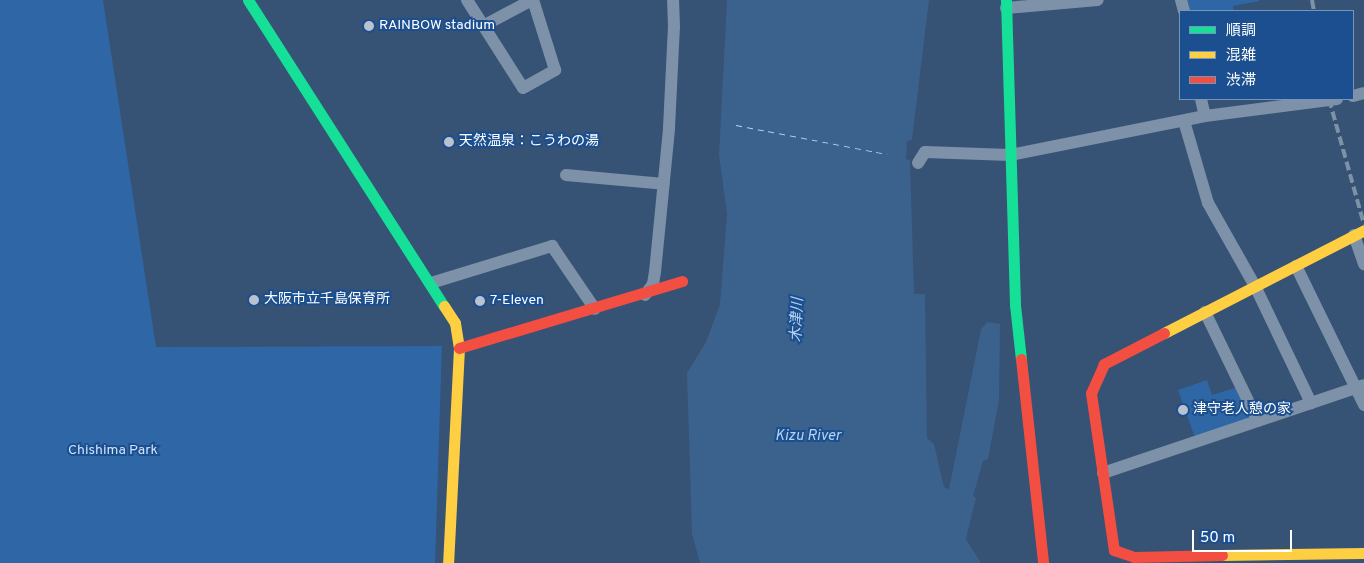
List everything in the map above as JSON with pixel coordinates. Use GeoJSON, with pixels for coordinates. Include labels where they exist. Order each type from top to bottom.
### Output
{"type":"FeatureCollection","features":[{"type":"Feature","properties":{"kind":"street"},"geometry":{"type":"LineString","coordinates":[[248,0],[431,283],[455,324],[459,348],[448,563]]}},
{"type":"Feature","properties":{"kind":"street"},"geometry":{"type":"LineString","coordinates":[[467,0],[523,88],[555,70],[532,0],[484,26]]}},
{"type":"Feature","properties":{"kind":"street"},"geometry":{"type":"LineString","coordinates":[[644,295],[653,284],[656,272],[664,184],[674,27],[672,0]]}},
{"type":"Feature","properties":{"kind":"street"},"geometry":{"type":"LineString","coordinates":[[1043,563],[1014,305],[1006,4],[1098,0]]}},
{"type":"Feature","properties":{"kind":"street"},"geometry":{"type":"LineString","coordinates":[[1201,100],[1205,116]]}},
{"type":"Feature","properties":{"kind":"street"},"geometry":{"type":"LineString","coordinates":[[918,163],[925,152],[1010,155],[1205,116],[1329,100]]}},
{"type":"Feature","properties":{"kind":"street"},"geometry":{"type":"LineString","coordinates":[[1184,121],[1208,203],[1255,286],[1311,403]]}},
{"type":"Feature","properties":{"kind":"street"},"geometry":{"type":"LineString","coordinates":[[566,176],[664,184]]}},
{"type":"Feature","properties":{"kind":"street"},"geometry":{"type":"LineString","coordinates":[[1364,264],[1359,232],[1104,364],[1091,393],[1114,550],[1119,553],[1134,557],[1364,554]]}},
{"type":"Feature","properties":{"kind":"street"},"geometry":{"type":"LineString","coordinates":[[431,283],[552,246],[595,309]]}},
{"type":"Feature","properties":{"kind":"street"},"geometry":{"type":"LineString","coordinates":[[1296,266],[1361,386],[1364,405]]}},
{"type":"Feature","properties":{"kind":"street"},"geometry":{"type":"LineString","coordinates":[[459,348],[644,295],[682,280]]}},
{"type":"Feature","properties":{"kind":"street"},"geometry":{"type":"LineString","coordinates":[[1205,312],[1258,421]]}},
{"type":"Feature","properties":{"kind":"street"},"geometry":{"type":"LineString","coordinates":[[1103,473],[1361,386]]}},
{"type":"Feature","properties":{"kind":"green space","name":"Chishima Park"},"geometry":{"type":"Polygon","coordinates":[[[0,0],[103,0],[156,347],[442,346],[435,563],[0,563],[0,0]]]}},
{"type":"Feature","properties":{"kind":"green space"},"geometry":{"type":"Polygon","coordinates":[[[1186,0],[1259,0],[1233,6],[1234,10],[1188,10],[1186,0]]]}},
{"type":"Feature","properties":{"kind":"green space"},"geometry":{"type":"Polygon","coordinates":[[[1207,380],[1212,395],[1238,387],[1253,419],[1200,437],[1194,435],[1178,390],[1207,380]]]}},
{"type":"Feature","properties":{"kind":"water","name":"Kizu River"},"geometry":{"type":"Polygon","coordinates":[[[727,0],[929,0],[912,140],[907,141],[906,159],[910,160],[914,294],[925,294],[927,438],[934,444],[944,487],[949,489],[981,329],[987,322],[1000,324],[999,400],[988,459],[983,461],[973,496],[976,498],[966,539],[981,563],[700,563],[692,534],[687,373],[706,342],[720,304],[727,214],[719,155],[727,0]]]}},
{"type":"Feature","properties":{"kind":"ferry route"},"geometry":{"type":"LineString","coordinates":[[736,125],[887,154]]}},
{"type":"Feature","properties":{"kind":"railway"},"geometry":{"type":"LineString","coordinates":[[1312,0],[1314,10]]}},
{"type":"Feature","properties":{"kind":"railway"},"geometry":{"type":"LineString","coordinates":[[1329,100],[1364,224]]}},
{"type":"Feature","properties":{"kind":"traffic: fast"},"geometry":{"type":"LineString","coordinates":[[248,0],[444,306]]}},
{"type":"Feature","properties":{"kind":"traffic: fast"},"geometry":{"type":"LineString","coordinates":[[1006,0],[1015,305],[1021,359]]}},
{"type":"Feature","properties":{"kind":"traffic: slow"},"geometry":{"type":"LineString","coordinates":[[1164,333],[1364,230]]}},
{"type":"Feature","properties":{"kind":"traffic: slow"},"geometry":{"type":"LineString","coordinates":[[444,306],[455,323],[459,348],[448,563]]}},
{"type":"Feature","properties":{"kind":"traffic: slow"},"geometry":{"type":"LineString","coordinates":[[1222,555],[1364,553]]}},
{"type":"Feature","properties":{"kind":"traffic: jam"},"geometry":{"type":"LineString","coordinates":[[459,348],[682,281]]}},
{"type":"Feature","properties":{"kind":"traffic: jam"},"geometry":{"type":"LineString","coordinates":[[1164,333],[1104,364],[1091,393],[1114,550],[1134,557],[1222,555]]}},
{"type":"Feature","properties":{"kind":"traffic: jam"},"geometry":{"type":"LineString","coordinates":[[1021,359],[1043,563]]}},
{"type":"Feature","properties":{"kind":"place","name":"RAINBOW stadium"},"geometry":{"type":"Point","coordinates":[369,26]}},
{"type":"Feature","properties":{"kind":"place","name":"天然温泉：こうわの湯"},"geometry":{"type":"Point","coordinates":[449,142]}},
{"type":"Feature","properties":{"kind":"place","name":"大阪市立千島保育所"},"geometry":{"type":"Point","coordinates":[254,300]}},
{"type":"Feature","properties":{"kind":"place","name":"7-Eleven"},"geometry":{"type":"Point","coordinates":[480,301]}},
{"type":"Feature","properties":{"kind":"place","name":"津守老人憩の家"},"geometry":{"type":"Point","coordinates":[1183,410]}},
{"type":"Feature","properties":{"kind":"water label","name":"木津川"},"geometry":{"type":"Point","coordinates":[798,320]}}]}
